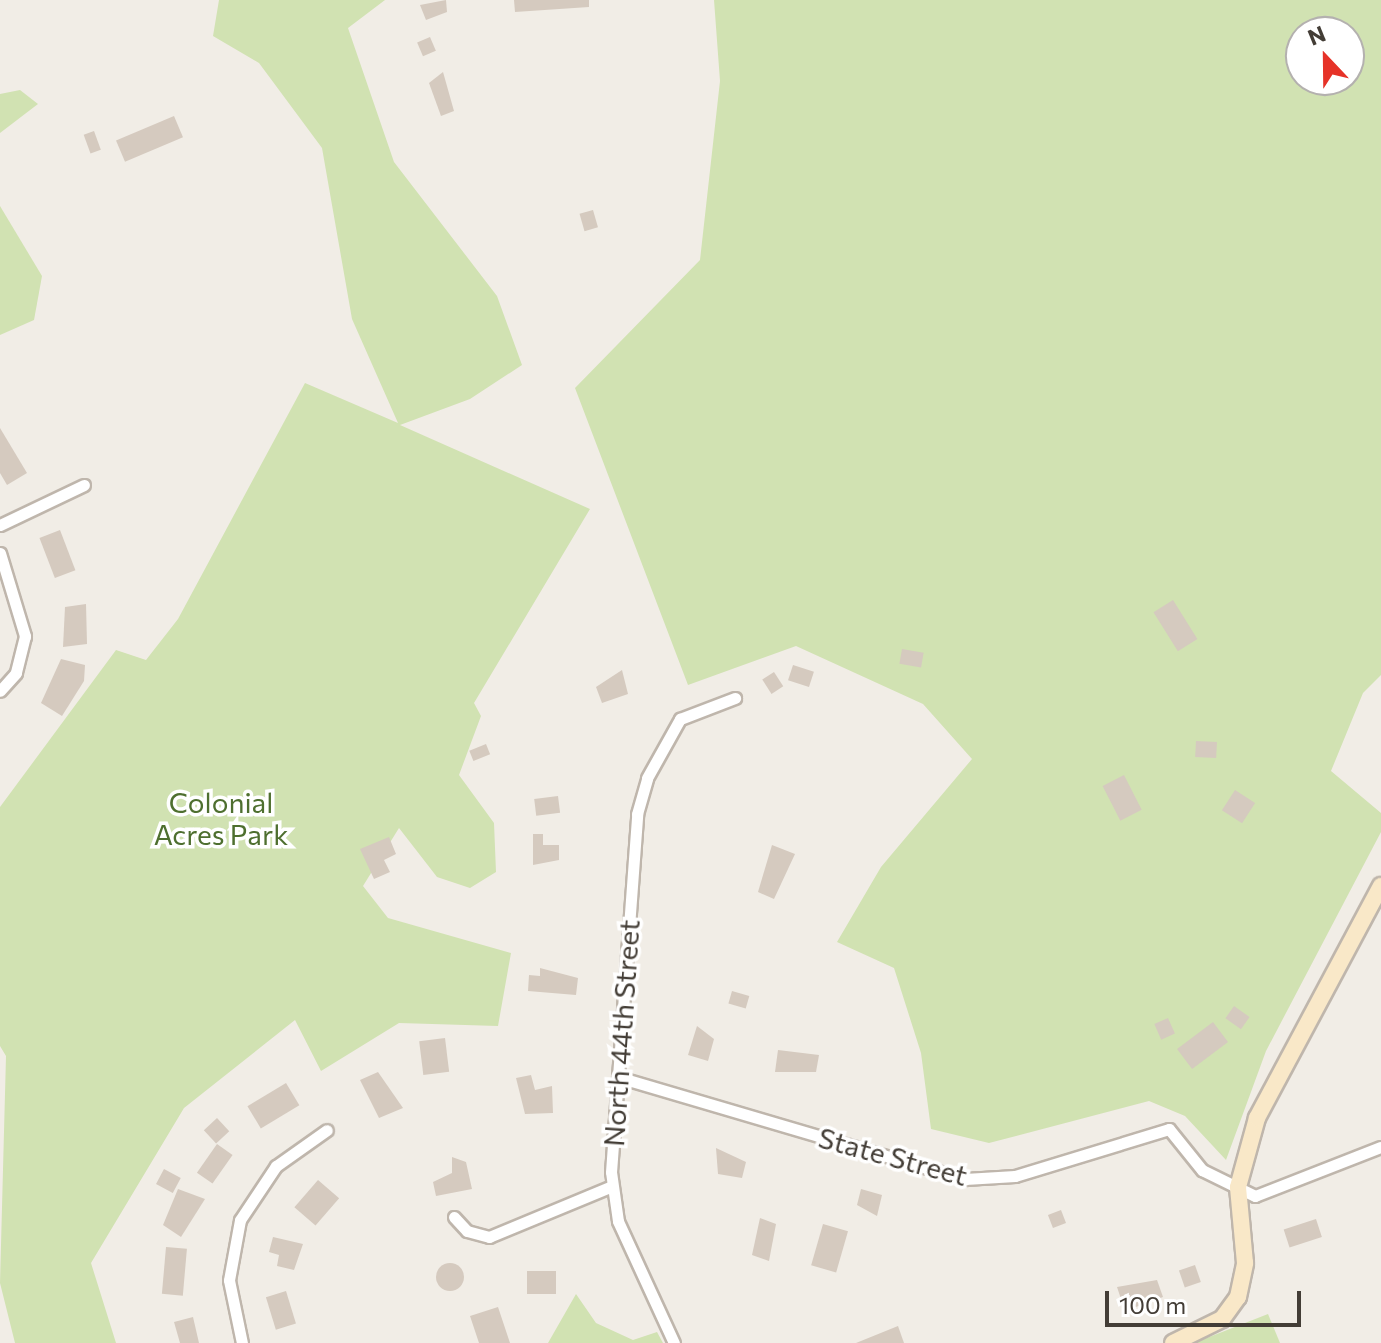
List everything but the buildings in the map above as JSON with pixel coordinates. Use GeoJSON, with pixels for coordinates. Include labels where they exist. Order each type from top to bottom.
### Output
{"type":"FeatureCollection","features":[{"type":"Feature","properties":{"kind":"street"},"geometry":{"type":"LineString","coordinates":[[0,525],[84,485]]}},
{"type":"Feature","properties":{"kind":"street"},"geometry":{"type":"LineString","coordinates":[[0,553],[25,636],[16,673],[0,691]]}},
{"type":"Feature","properties":{"kind":"street","name":"North 44th Street"},"geometry":{"type":"LineString","coordinates":[[674,1343],[635,1268],[612,1186],[639,801],[680,719],[735,698]]}},
{"type":"Feature","properties":{"kind":"street"},"geometry":{"type":"LineString","coordinates":[[1173,1343],[1222,1319],[1244,1281],[1238,1187],[1274,1081],[1381,886]]}},
{"type":"Feature","properties":{"kind":"street","name":"State Street"},"geometry":{"type":"LineString","coordinates":[[618,1077],[965,1179],[1015,1176],[1169,1129],[1202,1170],[1238,1187]]}},
{"type":"Feature","properties":{"kind":"street"},"geometry":{"type":"LineString","coordinates":[[242,1343],[229,1280],[240,1220],[276,1166],[327,1130]]}},
{"type":"Feature","properties":{"kind":"street"},"geometry":{"type":"LineString","coordinates":[[1238,1187],[1255,1196],[1381,1147]]}},
{"type":"Feature","properties":{"kind":"street"},"geometry":{"type":"LineString","coordinates":[[454,1217],[467,1231],[489,1237],[612,1186]]}},
{"type":"Feature","properties":{"kind":"green space","name":"Colonial Acres Park"},"geometry":{"type":"Polygon","coordinates":[[[219,0],[385,0],[348,28],[394,162],[497,296],[522,365],[470,399],[400,425],[590,509],[474,703],[481,716],[459,775],[494,823],[496,872],[470,888],[437,877],[399,828],[363,886],[388,918],[511,953],[498,1026],[399,1023],[321,1071],[295,1020],[184,1108],[91,1263],[116,1343],[15,1343],[0,1283],[6,1056],[0,1046],[0,807],[116,650],[146,660],[178,619],[305,383],[398,423],[352,319],[322,148],[259,63],[213,36],[219,0]]]}},
{"type":"Feature","properties":{"kind":"green space"},"geometry":{"type":"Polygon","coordinates":[[[714,0],[1381,0],[1381,675],[1363,693],[1331,771],[1381,813],[1381,832],[1266,1051],[1226,1160],[1185,1116],[1149,1101],[989,1143],[931,1129],[921,1053],[894,968],[837,942],[881,867],[972,759],[923,704],[796,646],[688,685],[575,388],[700,260],[720,81],[714,0]]]}},
{"type":"Feature","properties":{"kind":"green space"},"geometry":{"type":"Polygon","coordinates":[[[20,90],[38,104],[0,133],[0,94],[20,90]]]}},
{"type":"Feature","properties":{"kind":"green space"},"geometry":{"type":"Polygon","coordinates":[[[0,206],[42,276],[34,320],[0,335],[0,206]]]}},
{"type":"Feature","properties":{"kind":"green space"},"geometry":{"type":"Polygon","coordinates":[[[576,1294],[596,1323],[633,1340],[657,1332],[663,1343],[548,1343],[576,1294]]]}},
{"type":"Feature","properties":{"kind":"green space"},"geometry":{"type":"Polygon","coordinates":[[[1268,1314],[1280,1343],[1194,1343],[1268,1314]]]}}]}
